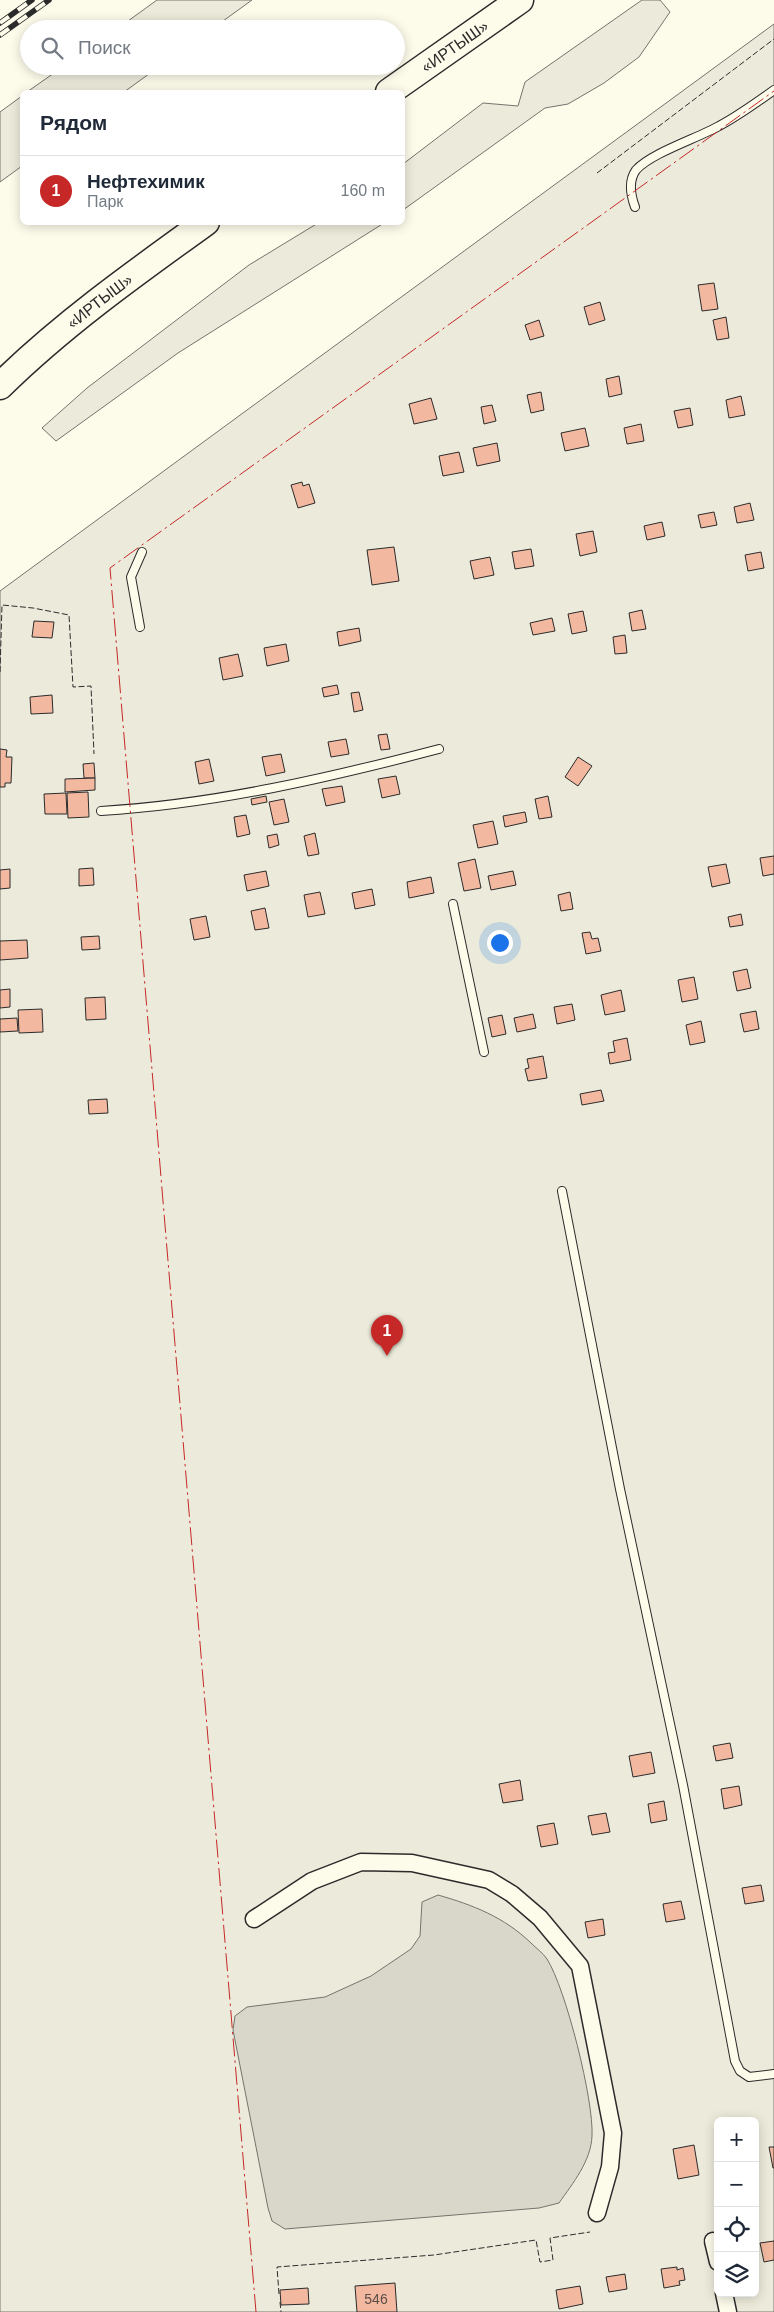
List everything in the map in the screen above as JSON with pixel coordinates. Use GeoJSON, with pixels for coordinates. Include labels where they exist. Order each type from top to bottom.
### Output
{"type":"FeatureCollection","features":[{"type":"Feature","properties":{"kind":"main road","name":"«ИРТЫШ»"},"geometry":{"type":"LineString","coordinates":[[392,90],[520,0]]}},
{"type":"Feature","properties":{"kind":"main road","name":"«ИРТЫШ»"},"geometry":{"type":"LineString","coordinates":[[0,386],[62,331],[132,275],[202,225]]}},
{"type":"Feature","properties":{"kind":"street"},"geometry":{"type":"LineString","coordinates":[[254,1919],[312,1881],[361,1862],[412,1863],[489,1880],[512,1894],[540,1918],[580,1966],[613,2133],[610,2167],[598,2213]]}},
{"type":"Feature","properties":{"kind":"street"},"geometry":{"type":"LineString","coordinates":[[713,2241],[716,2252]]}},
{"type":"Feature","properties":{"kind":"street"},"geometry":{"type":"LineString","coordinates":[[725,2297],[728,2312]]}},
{"type":"Feature","properties":{"kind":"lane"},"geometry":{"type":"LineString","coordinates":[[635,207],[631,196],[631,182],[636,171],[648,161],[718,126],[774,90]]}},
{"type":"Feature","properties":{"kind":"lane"},"geometry":{"type":"LineString","coordinates":[[140,627],[131,577],[142,552]]}},
{"type":"Feature","properties":{"kind":"lane"},"geometry":{"type":"LineString","coordinates":[[101,811],[148,808],[304,782],[439,749]]}},
{"type":"Feature","properties":{"kind":"lane"},"geometry":{"type":"LineString","coordinates":[[452,904],[484,1052]]}},
{"type":"Feature","properties":{"kind":"lane"},"geometry":{"type":"LineString","coordinates":[[562,1191],[620,1489],[683,1785],[735,2061],[740,2071],[749,2077],[774,2074]]}},
{"type":"Feature","properties":{"kind":"shaded area"},"geometry":{"type":"Polygon","coordinates":[[[157,0],[252,0],[224,20],[129,20],[157,0]]]}},
{"type":"Feature","properties":{"kind":"shaded area"},"geometry":{"type":"Polygon","coordinates":[[[642,0],[660,0],[670,12],[639,57],[604,83],[568,104],[545,108],[405,209],[405,162],[483,103],[518,106],[525,82],[642,0]]]}},
{"type":"Feature","properties":{"kind":"shaded area"},"geometry":{"type":"Polygon","coordinates":[[[774,24],[774,2312],[0,2312],[0,591],[774,24]]]}},
{"type":"Feature","properties":{"kind":"shaded area"},"geometry":{"type":"Polygon","coordinates":[[[51,75],[148,75],[127,90],[30,90],[51,75]]]}},
{"type":"Feature","properties":{"kind":"shaded area"},"geometry":{"type":"Polygon","coordinates":[[[20,97],[20,167],[0,182],[0,112],[20,97]]]}},
{"type":"Feature","properties":{"kind":"shaded area"},"geometry":{"type":"Polygon","coordinates":[[[315,225],[381,225],[178,353],[56,441],[42,428],[87,388],[249,265],[315,225]]]}},
{"type":"Feature","properties":{"kind":"shaded area"},"geometry":{"type":"Polygon","coordinates":[[[438,1895],[476,1908],[499,1919],[521,1934],[547,1959],[562,1994],[584,2073],[592,2136],[585,2163],[559,2203],[539,2208],[285,2229],[272,2221],[268,2208],[233,2030],[235,2016],[247,2007],[325,1997],[371,1976],[411,1949],[420,1936],[422,1902],[438,1895]]]}},
{"type":"Feature","properties":{"kind":"building"},"geometry":{"type":"Polygon","coordinates":[[[714,283],[718,309],[702,311],[698,285],[714,283]]]}},
{"type":"Feature","properties":{"kind":"building"},"geometry":{"type":"Polygon","coordinates":[[[600,302],[605,320],[589,325],[584,307],[600,302]]]}},
{"type":"Feature","properties":{"kind":"building"},"geometry":{"type":"Polygon","coordinates":[[[726,317],[729,338],[717,340],[713,320],[726,317]]]}},
{"type":"Feature","properties":{"kind":"building"},"geometry":{"type":"Polygon","coordinates":[[[539,320],[544,336],[530,340],[525,325],[539,320]]]}},
{"type":"Feature","properties":{"kind":"building"},"geometry":{"type":"Polygon","coordinates":[[[619,376],[622,394],[609,397],[606,379],[619,376]]]}},
{"type":"Feature","properties":{"kind":"building"},"geometry":{"type":"Polygon","coordinates":[[[541,392],[544,410],[531,413],[527,395],[541,392]]]}},
{"type":"Feature","properties":{"kind":"building"},"geometry":{"type":"Polygon","coordinates":[[[741,396],[745,415],[729,418],[726,400],[741,396]]]}},
{"type":"Feature","properties":{"kind":"building"},"geometry":{"type":"Polygon","coordinates":[[[431,398],[437,419],[414,424],[409,404],[431,398]]]}},
{"type":"Feature","properties":{"kind":"building"},"geometry":{"type":"Polygon","coordinates":[[[492,405],[496,421],[484,424],[481,407],[492,405]]]}},
{"type":"Feature","properties":{"kind":"building"},"geometry":{"type":"Polygon","coordinates":[[[690,408],[693,425],[678,428],[674,411],[690,408]]]}},
{"type":"Feature","properties":{"kind":"building"},"geometry":{"type":"Polygon","coordinates":[[[641,424],[644,441],[627,444],[624,428],[641,424]]]}},
{"type":"Feature","properties":{"kind":"building"},"geometry":{"type":"Polygon","coordinates":[[[585,428],[589,446],[565,451],[561,433],[585,428]]]}},
{"type":"Feature","properties":{"kind":"building"},"geometry":{"type":"Polygon","coordinates":[[[497,443],[500,461],[477,466],[473,448],[497,443]]]}},
{"type":"Feature","properties":{"kind":"building"},"geometry":{"type":"Polygon","coordinates":[[[459,452],[464,472],[443,476],[439,456],[459,452]]]}},
{"type":"Feature","properties":{"kind":"building"},"geometry":{"type":"Polygon","coordinates":[[[302,482],[303,486],[309,484],[315,503],[298,508],[291,485],[302,482]]]}},
{"type":"Feature","properties":{"kind":"building"},"geometry":{"type":"Polygon","coordinates":[[[750,503],[754,520],[737,523],[734,507],[750,503]]]}},
{"type":"Feature","properties":{"kind":"building"},"geometry":{"type":"Polygon","coordinates":[[[714,512],[717,525],[701,528],[698,515],[714,512]]]}},
{"type":"Feature","properties":{"kind":"building"},"geometry":{"type":"Polygon","coordinates":[[[662,522],[665,536],[647,540],[644,526],[662,522]]]}},
{"type":"Feature","properties":{"kind":"building"},"geometry":{"type":"Polygon","coordinates":[[[593,531],[597,552],[580,556],[576,534],[593,531]]]}},
{"type":"Feature","properties":{"kind":"building"},"geometry":{"type":"Polygon","coordinates":[[[394,547],[399,581],[372,585],[367,550],[394,547]]]}},
{"type":"Feature","properties":{"kind":"building"},"geometry":{"type":"Polygon","coordinates":[[[531,549],[534,566],[515,569],[512,552],[531,549]]]}},
{"type":"Feature","properties":{"kind":"building"},"geometry":{"type":"Polygon","coordinates":[[[761,552],[764,568],[748,571],[745,555],[761,552]]]}},
{"type":"Feature","properties":{"kind":"building"},"geometry":{"type":"Polygon","coordinates":[[[490,557],[494,575],[474,579],[470,561],[490,557]]]}},
{"type":"Feature","properties":{"kind":"building"},"geometry":{"type":"Polygon","coordinates":[[[642,610],[646,629],[632,631],[629,613],[642,610]]]}},
{"type":"Feature","properties":{"kind":"building"},"geometry":{"type":"Polygon","coordinates":[[[583,611],[587,631],[572,634],[568,614],[583,611]]]}},
{"type":"Feature","properties":{"kind":"building"},"geometry":{"type":"Polygon","coordinates":[[[552,618],[555,631],[533,635],[530,623],[552,618]]]}},
{"type":"Feature","properties":{"kind":"building"},"geometry":{"type":"Polygon","coordinates":[[[34,621],[54,622],[52,638],[32,637],[34,621]]]}},
{"type":"Feature","properties":{"kind":"building"},"geometry":{"type":"Polygon","coordinates":[[[359,628],[361,641],[339,646],[337,632],[359,628]]]}},
{"type":"Feature","properties":{"kind":"building"},"geometry":{"type":"Polygon","coordinates":[[[625,635],[627,653],[615,654],[613,637],[625,635]]]}},
{"type":"Feature","properties":{"kind":"building"},"geometry":{"type":"Polygon","coordinates":[[[286,644],[289,661],[267,666],[264,648],[286,644]]]}},
{"type":"Feature","properties":{"kind":"building"},"geometry":{"type":"Polygon","coordinates":[[[238,654],[243,676],[223,680],[219,658],[238,654]]]}},
{"type":"Feature","properties":{"kind":"building"},"geometry":{"type":"Polygon","coordinates":[[[337,685],[339,694],[324,697],[322,688],[337,685]]]}},
{"type":"Feature","properties":{"kind":"building"},"geometry":{"type":"Polygon","coordinates":[[[359,692],[363,710],[354,712],[351,693],[359,692]]]}},
{"type":"Feature","properties":{"kind":"building"},"geometry":{"type":"Polygon","coordinates":[[[52,695],[53,713],[31,714],[30,697],[52,695]]]}},
{"type":"Feature","properties":{"kind":"building"},"geometry":{"type":"Polygon","coordinates":[[[387,734],[390,749],[381,750],[378,735],[387,734]]]}},
{"type":"Feature","properties":{"kind":"building"},"geometry":{"type":"Polygon","coordinates":[[[346,739],[349,754],[331,757],[328,742],[346,739]]]}},
{"type":"Feature","properties":{"kind":"building"},"geometry":{"type":"Polygon","coordinates":[[[0,749],[7,750],[6,757],[12,757],[11,783],[5,783],[5,787],[0,787],[0,749]]]}},
{"type":"Feature","properties":{"kind":"building"},"geometry":{"type":"Polygon","coordinates":[[[281,754],[285,772],[266,776],[262,757],[281,754]]]}},
{"type":"Feature","properties":{"kind":"building"},"geometry":{"type":"Polygon","coordinates":[[[578,757],[592,766],[578,786],[565,777],[578,757]]]}},
{"type":"Feature","properties":{"kind":"building"},"geometry":{"type":"Polygon","coordinates":[[[209,759],[214,781],[199,784],[195,762],[209,759]]]}},
{"type":"Feature","properties":{"kind":"building"},"geometry":{"type":"Polygon","coordinates":[[[94,763],[95,778],[84,778],[83,764],[94,763]]]}},
{"type":"Feature","properties":{"kind":"building"},"geometry":{"type":"Polygon","coordinates":[[[396,776],[400,794],[382,798],[378,779],[396,776]]]}},
{"type":"Feature","properties":{"kind":"building"},"geometry":{"type":"Polygon","coordinates":[[[95,778],[95,790],[65,792],[65,779],[95,778]]]}},
{"type":"Feature","properties":{"kind":"building"},"geometry":{"type":"Polygon","coordinates":[[[342,786],[345,802],[326,806],[322,789],[342,786]]]}},
{"type":"Feature","properties":{"kind":"building"},"geometry":{"type":"Polygon","coordinates":[[[88,792],[89,817],[68,818],[67,793],[88,792]]]}},
{"type":"Feature","properties":{"kind":"building"},"geometry":{"type":"Polygon","coordinates":[[[66,793],[67,814],[45,814],[44,794],[66,793]]]}},
{"type":"Feature","properties":{"kind":"building"},"geometry":{"type":"Polygon","coordinates":[[[266,796],[267,802],[252,805],[251,799],[266,796]]]}},
{"type":"Feature","properties":{"kind":"building"},"geometry":{"type":"Polygon","coordinates":[[[548,796],[552,817],[539,819],[535,799],[548,796]]]}},
{"type":"Feature","properties":{"kind":"building"},"geometry":{"type":"Polygon","coordinates":[[[284,799],[289,822],[274,825],[269,802],[284,799]]]}},
{"type":"Feature","properties":{"kind":"building"},"geometry":{"type":"Polygon","coordinates":[[[525,812],[527,822],[505,827],[503,816],[525,812]]]}},
{"type":"Feature","properties":{"kind":"building"},"geometry":{"type":"Polygon","coordinates":[[[246,815],[250,834],[237,837],[234,817],[246,815]]]}},
{"type":"Feature","properties":{"kind":"building"},"geometry":{"type":"Polygon","coordinates":[[[493,821],[498,844],[478,848],[473,825],[493,821]]]}},
{"type":"Feature","properties":{"kind":"building"},"geometry":{"type":"Polygon","coordinates":[[[315,833],[319,854],[308,856],[304,836],[315,833]]]}},
{"type":"Feature","properties":{"kind":"building"},"geometry":{"type":"Polygon","coordinates":[[[277,834],[279,845],[269,848],[267,836],[277,834]]]}},
{"type":"Feature","properties":{"kind":"building"},"geometry":{"type":"Polygon","coordinates":[[[774,856],[774,874],[763,876],[760,858],[774,856]]]}},
{"type":"Feature","properties":{"kind":"building"},"geometry":{"type":"Polygon","coordinates":[[[475,859],[481,888],[464,891],[458,863],[475,859]]]}},
{"type":"Feature","properties":{"kind":"building"},"geometry":{"type":"Polygon","coordinates":[[[726,864],[730,883],[712,887],[708,867],[726,864]]]}},
{"type":"Feature","properties":{"kind":"building"},"geometry":{"type":"Polygon","coordinates":[[[93,868],[94,885],[79,886],[79,869],[93,868]]]}},
{"type":"Feature","properties":{"kind":"building"},"geometry":{"type":"Polygon","coordinates":[[[10,869],[10,888],[0,889],[0,870],[10,869]]]}},
{"type":"Feature","properties":{"kind":"building"},"geometry":{"type":"Polygon","coordinates":[[[266,871],[269,886],[247,891],[244,875],[266,871]]]}},
{"type":"Feature","properties":{"kind":"building"},"geometry":{"type":"Polygon","coordinates":[[[513,871],[516,885],[491,890],[488,876],[513,871]]]}},
{"type":"Feature","properties":{"kind":"building"},"geometry":{"type":"Polygon","coordinates":[[[431,877],[434,893],[409,898],[407,882],[431,877]]]}},
{"type":"Feature","properties":{"kind":"building"},"geometry":{"type":"Polygon","coordinates":[[[372,889],[375,905],[355,909],[352,893],[372,889]]]}},
{"type":"Feature","properties":{"kind":"building"},"geometry":{"type":"Polygon","coordinates":[[[320,892],[325,914],[308,917],[304,895],[320,892]]]}},
{"type":"Feature","properties":{"kind":"building"},"geometry":{"type":"Polygon","coordinates":[[[570,892],[573,909],[561,911],[558,895],[570,892]]]}},
{"type":"Feature","properties":{"kind":"building"},"geometry":{"type":"Polygon","coordinates":[[[265,908],[269,928],[255,930],[251,911],[265,908]]]}},
{"type":"Feature","properties":{"kind":"building"},"geometry":{"type":"Polygon","coordinates":[[[741,914],[743,925],[730,927],[728,917],[741,914]]]}},
{"type":"Feature","properties":{"kind":"building"},"geometry":{"type":"Polygon","coordinates":[[[206,916],[210,937],[194,940],[190,919],[206,916]]]}},
{"type":"Feature","properties":{"kind":"building"},"geometry":{"type":"Polygon","coordinates":[[[590,932],[592,939],[598,938],[601,951],[586,954],[582,933],[590,932]]]}},
{"type":"Feature","properties":{"kind":"building"},"geometry":{"type":"Polygon","coordinates":[[[99,936],[100,949],[82,950],[81,937],[99,936]]]}},
{"type":"Feature","properties":{"kind":"building"},"geometry":{"type":"Polygon","coordinates":[[[27,940],[28,958],[0,960],[0,941],[27,940]]]}},
{"type":"Feature","properties":{"kind":"building"},"geometry":{"type":"Polygon","coordinates":[[[747,969],[751,988],[737,991],[733,972],[747,969]]]}},
{"type":"Feature","properties":{"kind":"building"},"geometry":{"type":"Polygon","coordinates":[[[694,977],[698,999],[682,1002],[678,980],[694,977]]]}},
{"type":"Feature","properties":{"kind":"building"},"geometry":{"type":"Polygon","coordinates":[[[10,989],[10,1007],[0,1008],[0,990],[10,989]]]}},
{"type":"Feature","properties":{"kind":"building"},"geometry":{"type":"Polygon","coordinates":[[[621,990],[625,1011],[605,1015],[601,995],[621,990]]]}},
{"type":"Feature","properties":{"kind":"building"},"geometry":{"type":"Polygon","coordinates":[[[105,997],[106,1019],[86,1020],[85,998],[105,997]]]}},
{"type":"Feature","properties":{"kind":"building"},"geometry":{"type":"Polygon","coordinates":[[[572,1004],[575,1020],[557,1024],[554,1007],[572,1004]]]}},
{"type":"Feature","properties":{"kind":"building"},"geometry":{"type":"Polygon","coordinates":[[[42,1009],[43,1032],[19,1033],[18,1010],[42,1009]]]}},
{"type":"Feature","properties":{"kind":"building"},"geometry":{"type":"Polygon","coordinates":[[[756,1011],[759,1029],[744,1032],[740,1014],[756,1011]]]}},
{"type":"Feature","properties":{"kind":"building"},"geometry":{"type":"Polygon","coordinates":[[[533,1014],[536,1028],[517,1032],[514,1018],[533,1014]]]}},
{"type":"Feature","properties":{"kind":"building"},"geometry":{"type":"Polygon","coordinates":[[[502,1015],[506,1034],[492,1037],[488,1018],[502,1015]]]}},
{"type":"Feature","properties":{"kind":"building"},"geometry":{"type":"Polygon","coordinates":[[[17,1018],[18,1031],[0,1032],[0,1019],[17,1018]]]}},
{"type":"Feature","properties":{"kind":"building"},"geometry":{"type":"Polygon","coordinates":[[[701,1021],[705,1042],[690,1045],[686,1025],[701,1021]]]}},
{"type":"Feature","properties":{"kind":"building"},"geometry":{"type":"Polygon","coordinates":[[[627,1038],[631,1060],[610,1064],[608,1053],[615,1052],[613,1041],[627,1038]]]}},
{"type":"Feature","properties":{"kind":"building"},"geometry":{"type":"Polygon","coordinates":[[[543,1056],[547,1078],[528,1081],[525,1069],[529,1068],[527,1059],[543,1056]]]}},
{"type":"Feature","properties":{"kind":"building"},"geometry":{"type":"Polygon","coordinates":[[[601,1090],[604,1101],[582,1105],[580,1094],[601,1090]]]}},
{"type":"Feature","properties":{"kind":"building"},"geometry":{"type":"Polygon","coordinates":[[[107,1099],[108,1113],[89,1114],[88,1100],[107,1099]]]}},
{"type":"Feature","properties":{"kind":"building"},"geometry":{"type":"Polygon","coordinates":[[[730,1743],[733,1758],[716,1761],[713,1746],[730,1743]]]}},
{"type":"Feature","properties":{"kind":"building"},"geometry":{"type":"Polygon","coordinates":[[[651,1752],[655,1773],[633,1777],[629,1756],[651,1752]]]}},
{"type":"Feature","properties":{"kind":"building"},"geometry":{"type":"Polygon","coordinates":[[[520,1780],[523,1800],[503,1803],[499,1784],[520,1780]]]}},
{"type":"Feature","properties":{"kind":"building"},"geometry":{"type":"Polygon","coordinates":[[[739,1786],[742,1805],[724,1809],[721,1789],[739,1786]]]}},
{"type":"Feature","properties":{"kind":"building"},"geometry":{"type":"Polygon","coordinates":[[[664,1801],[667,1820],[651,1823],[648,1804],[664,1801]]]}},
{"type":"Feature","properties":{"kind":"building"},"geometry":{"type":"Polygon","coordinates":[[[606,1813],[610,1832],[592,1835],[588,1816],[606,1813]]]}},
{"type":"Feature","properties":{"kind":"building"},"geometry":{"type":"Polygon","coordinates":[[[554,1823],[558,1844],[541,1847],[537,1826],[554,1823]]]}},
{"type":"Feature","properties":{"kind":"building"},"geometry":{"type":"Polygon","coordinates":[[[761,1885],[764,1901],[745,1904],[742,1888],[761,1885]]]}},
{"type":"Feature","properties":{"kind":"building"},"geometry":{"type":"Polygon","coordinates":[[[681,1901],[685,1919],[666,1922],[663,1904],[681,1901]]]}},
{"type":"Feature","properties":{"kind":"building"},"geometry":{"type":"Polygon","coordinates":[[[603,1919],[605,1935],[588,1938],[585,1922],[603,1919]]]}},
{"type":"Feature","properties":{"kind":"building"},"geometry":{"type":"Polygon","coordinates":[[[694,2145],[699,2175],[678,2179],[673,2149],[694,2145]]]}},
{"type":"Feature","properties":{"kind":"building"},"geometry":{"type":"Polygon","coordinates":[[[769,2147],[774,2147],[774,2168],[773,2168],[769,2147]]]}},
{"type":"Feature","properties":{"kind":"building"},"geometry":{"type":"Polygon","coordinates":[[[774,2241],[774,2260],[764,2262],[760,2243],[774,2241]]]}},
{"type":"Feature","properties":{"kind":"building"},"geometry":{"type":"Polygon","coordinates":[[[677,2267],[677,2270],[683,2268],[685,2280],[679,2281],[680,2285],[664,2288],[661,2269],[677,2267]]]}},
{"type":"Feature","properties":{"kind":"building"},"geometry":{"type":"Polygon","coordinates":[[[625,2274],[627,2289],[609,2292],[606,2277],[625,2274]]]}},
{"type":"Feature","properties":{"kind":"building"},"geometry":{"type":"Polygon","coordinates":[[[395,2283],[397,2312],[357,2312],[355,2286],[395,2283]]]}},
{"type":"Feature","properties":{"kind":"building"},"geometry":{"type":"Polygon","coordinates":[[[580,2286],[583,2304],[559,2309],[556,2290],[580,2286]]]}},
{"type":"Feature","properties":{"kind":"building"},"geometry":{"type":"Polygon","coordinates":[[[308,2288],[309,2304],[281,2305],[280,2290],[308,2288]]]}},
{"type":"Feature","properties":{"kind":"railway"},"geometry":{"type":"LineString","coordinates":[[0,23],[32,0]]}},
{"type":"Feature","properties":{"kind":"railway"},"geometry":{"type":"LineString","coordinates":[[21,20],[49,0]]}},
{"type":"Feature","properties":{"kind":"railway"},"geometry":{"type":"LineString","coordinates":[[0,35],[20,21]]}},
{"type":"Feature","properties":{"kind":"fence"},"geometry":{"type":"LineString","coordinates":[[597,173],[774,39]]}},
{"type":"Feature","properties":{"kind":"fence"},"geometry":{"type":"LineString","coordinates":[[0,672],[2,605],[33,608],[69,615],[73,687],[91,686],[94,754]]}},
{"type":"Feature","properties":{"kind":"fence"},"geometry":{"type":"LineString","coordinates":[[279,2294],[277,2267],[434,2255],[536,2240],[540,2262],[553,2260],[550,2238],[590,2232]]}},
{"type":"Feature","properties":{"kind":"fence"},"geometry":{"type":"LineString","coordinates":[[280,2302],[281,2312]]}},
{"type":"Feature","properties":{"kind":"power"},"geometry":{"type":"LineString","coordinates":[[256,2312],[110,568],[774,91]]}},
{"type":"Feature","properties":{"kind":"place","name":"Нефтехимик"},"geometry":{"type":"Point","coordinates":[387,1356]}}]}
